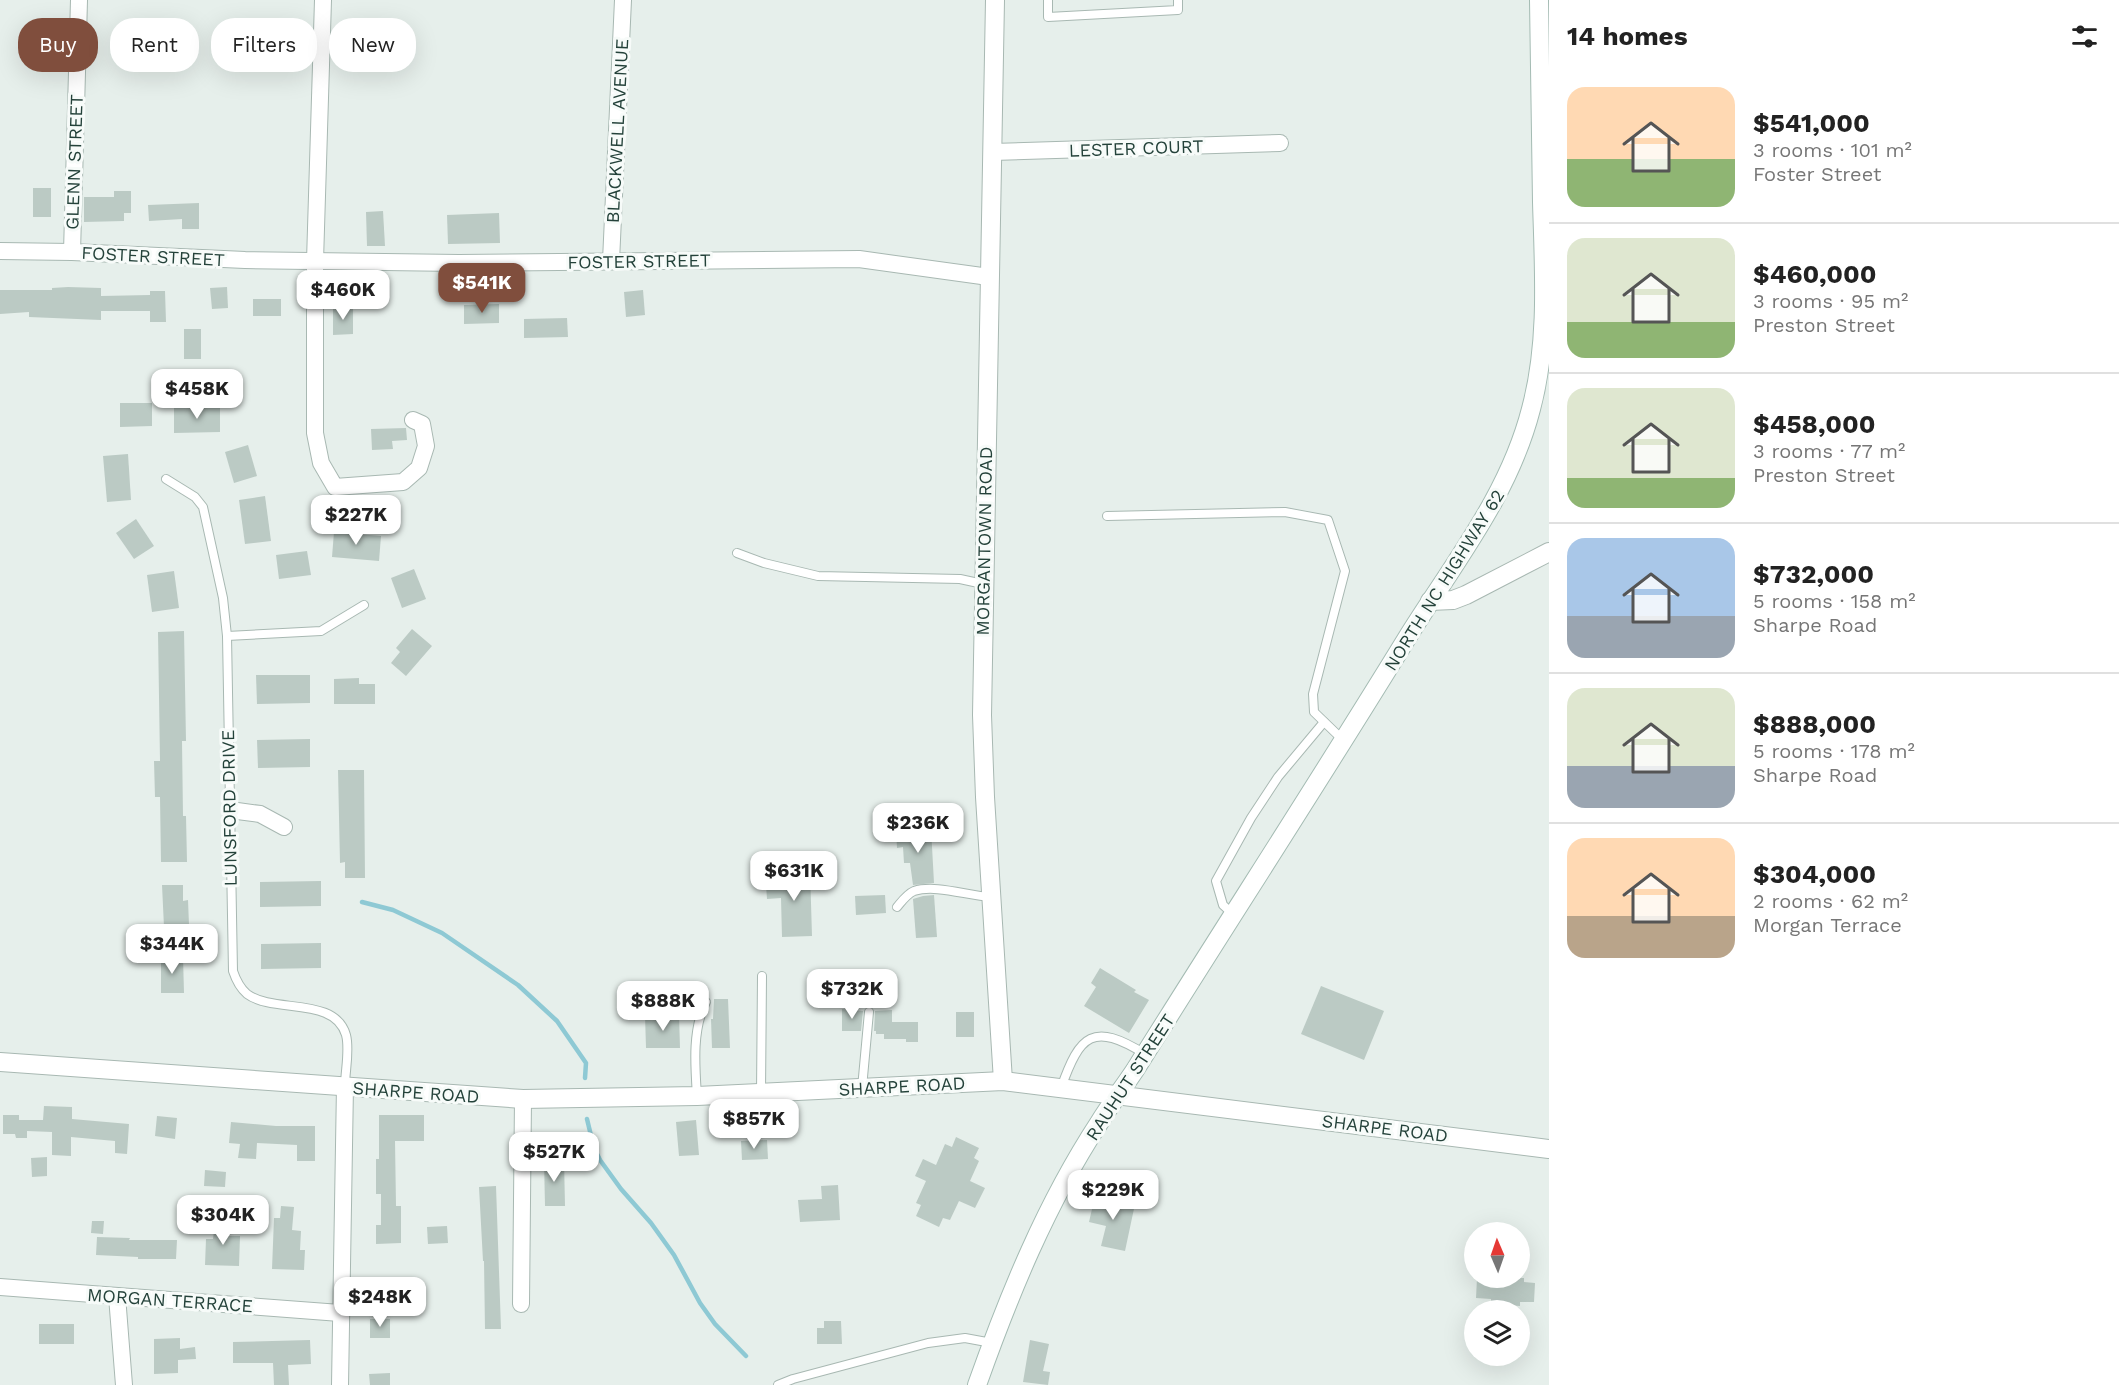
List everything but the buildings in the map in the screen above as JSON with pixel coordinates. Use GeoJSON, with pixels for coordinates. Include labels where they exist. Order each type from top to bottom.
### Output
{"type":"FeatureCollection","features":[{"type":"Feature","properties":{"kind":"street","name":"GLENN STREET"},"geometry":{"type":"LineString","coordinates":[[72,252],[79,0]]}},
{"type":"Feature","properties":{"kind":"street"},"geometry":{"type":"LineString","coordinates":[[323,0],[315,261],[315,433],[321,463],[335,487],[403,482],[419,468],[426,446],[422,424],[413,420]]}},
{"type":"Feature","properties":{"kind":"street","name":"BLACKWELL AVENUE"},"geometry":{"type":"LineString","coordinates":[[611,261],[623,0]]}},
{"type":"Feature","properties":{"kind":"street","name":"MORGANTOWN ROAD"},"geometry":{"type":"LineString","coordinates":[[995,0],[982,715],[1003,1081]]}},
{"type":"Feature","properties":{"kind":"street","name":"NORTH NC HIGHWAY 62"},"geometry":{"type":"LineString","coordinates":[[1236,912],[1430,601],[1490,511],[1521,444],[1532,408],[1543,333],[1546,202],[1545,94],[1539,0]]}},
{"type":"Feature","properties":{"kind":"street","name":"LESTER COURT"},"geometry":{"type":"LineString","coordinates":[[992,152],[1280,143]]}},
{"type":"Feature","properties":{"kind":"street","name":"FOSTER STREET"},"geometry":{"type":"LineString","coordinates":[[0,251],[315,261],[859,259],[989,278]]}},
{"type":"Feature","properties":{"kind":"street"},"geometry":{"type":"LineString","coordinates":[[1430,601],[1454,600],[1467,595],[1549,552]]}},
{"type":"Feature","properties":{"kind":"street"},"geometry":{"type":"LineString","coordinates":[[230,810],[260,813],[284,827]]}},
{"type":"Feature","properties":{"kind":"street","name":"RAUHUT STREET"},"geometry":{"type":"LineString","coordinates":[[977,1385],[1039,1231],[1098,1125],[1236,912]]}},
{"type":"Feature","properties":{"kind":"street","name":"SHARPE ROAD"},"geometry":{"type":"LineString","coordinates":[[0,1062],[523,1099],[697,1096],[1003,1081],[1549,1149]]}},
{"type":"Feature","properties":{"kind":"street"},"geometry":{"type":"LineString","coordinates":[[339,1385],[345,1086]]}},
{"type":"Feature","properties":{"kind":"street"},"geometry":{"type":"LineString","coordinates":[[521,1304],[523,1099]]}},
{"type":"Feature","properties":{"kind":"street","name":"MORGAN TERRACE"},"geometry":{"type":"LineString","coordinates":[[0,1287],[340,1313]]}},
{"type":"Feature","properties":{"kind":"street"},"geometry":{"type":"LineString","coordinates":[[117,1296],[124,1385]]}},
{"type":"Feature","properties":{"kind":"lane"},"geometry":{"type":"LineString","coordinates":[[1048,0],[1048,17],[1178,10],[1178,0]]}},
{"type":"Feature","properties":{"kind":"lane","name":"LUNSFORD DRIVE"},"geometry":{"type":"LineString","coordinates":[[165,480],[195,497],[203,507],[223,597],[227,636],[232,961],[237,983],[257,1000],[320,1011],[335,1018],[343,1026],[347,1037],[345,1086]]}},
{"type":"Feature","properties":{"kind":"lane"},"geometry":{"type":"LineString","coordinates":[[1107,516],[1285,512],[1328,520],[1345,571],[1313,694],[1314,712],[1344,741]]}},
{"type":"Feature","properties":{"kind":"lane"},"geometry":{"type":"LineString","coordinates":[[737,553],[764,563],[818,576],[960,579],[983,584]]}},
{"type":"Feature","properties":{"kind":"lane"},"geometry":{"type":"LineString","coordinates":[[227,636],[321,631],[364,605]]}},
{"type":"Feature","properties":{"kind":"lane"},"geometry":{"type":"LineString","coordinates":[[1236,912],[1223,905],[1216,881],[1251,818],[1278,777],[1324,722]]}},
{"type":"Feature","properties":{"kind":"lane"},"geometry":{"type":"LineString","coordinates":[[897,907],[915,891],[942,890],[991,897]]}},
{"type":"Feature","properties":{"kind":"lane"},"geometry":{"type":"LineString","coordinates":[[761,1093],[762,976]]}},
{"type":"Feature","properties":{"kind":"lane"},"geometry":{"type":"LineString","coordinates":[[697,1096],[699,1015],[706,1002]]}},
{"type":"Feature","properties":{"kind":"lane"},"geometry":{"type":"LineString","coordinates":[[862,1088],[869,1012]]}},
{"type":"Feature","properties":{"kind":"lane"},"geometry":{"type":"LineString","coordinates":[[1061,1088],[1070,1061],[1086,1039],[1099,1035],[1128,1043],[1145,1054]]}},
{"type":"Feature","properties":{"kind":"lane"},"geometry":{"type":"LineString","coordinates":[[778,1385],[928,1343],[965,1338],[992,1343]]}},
{"type":"Feature","properties":{"kind":"waterway"},"geometry":{"type":"LineString","coordinates":[[362,902],[393,910],[442,933],[518,985],[557,1021],[586,1063],[585,1078]]}},
{"type":"Feature","properties":{"kind":"waterway"},"geometry":{"type":"LineString","coordinates":[[587,1119],[594,1148],[600,1160],[674,1255],[700,1303],[715,1324],[746,1356]]}}]}
